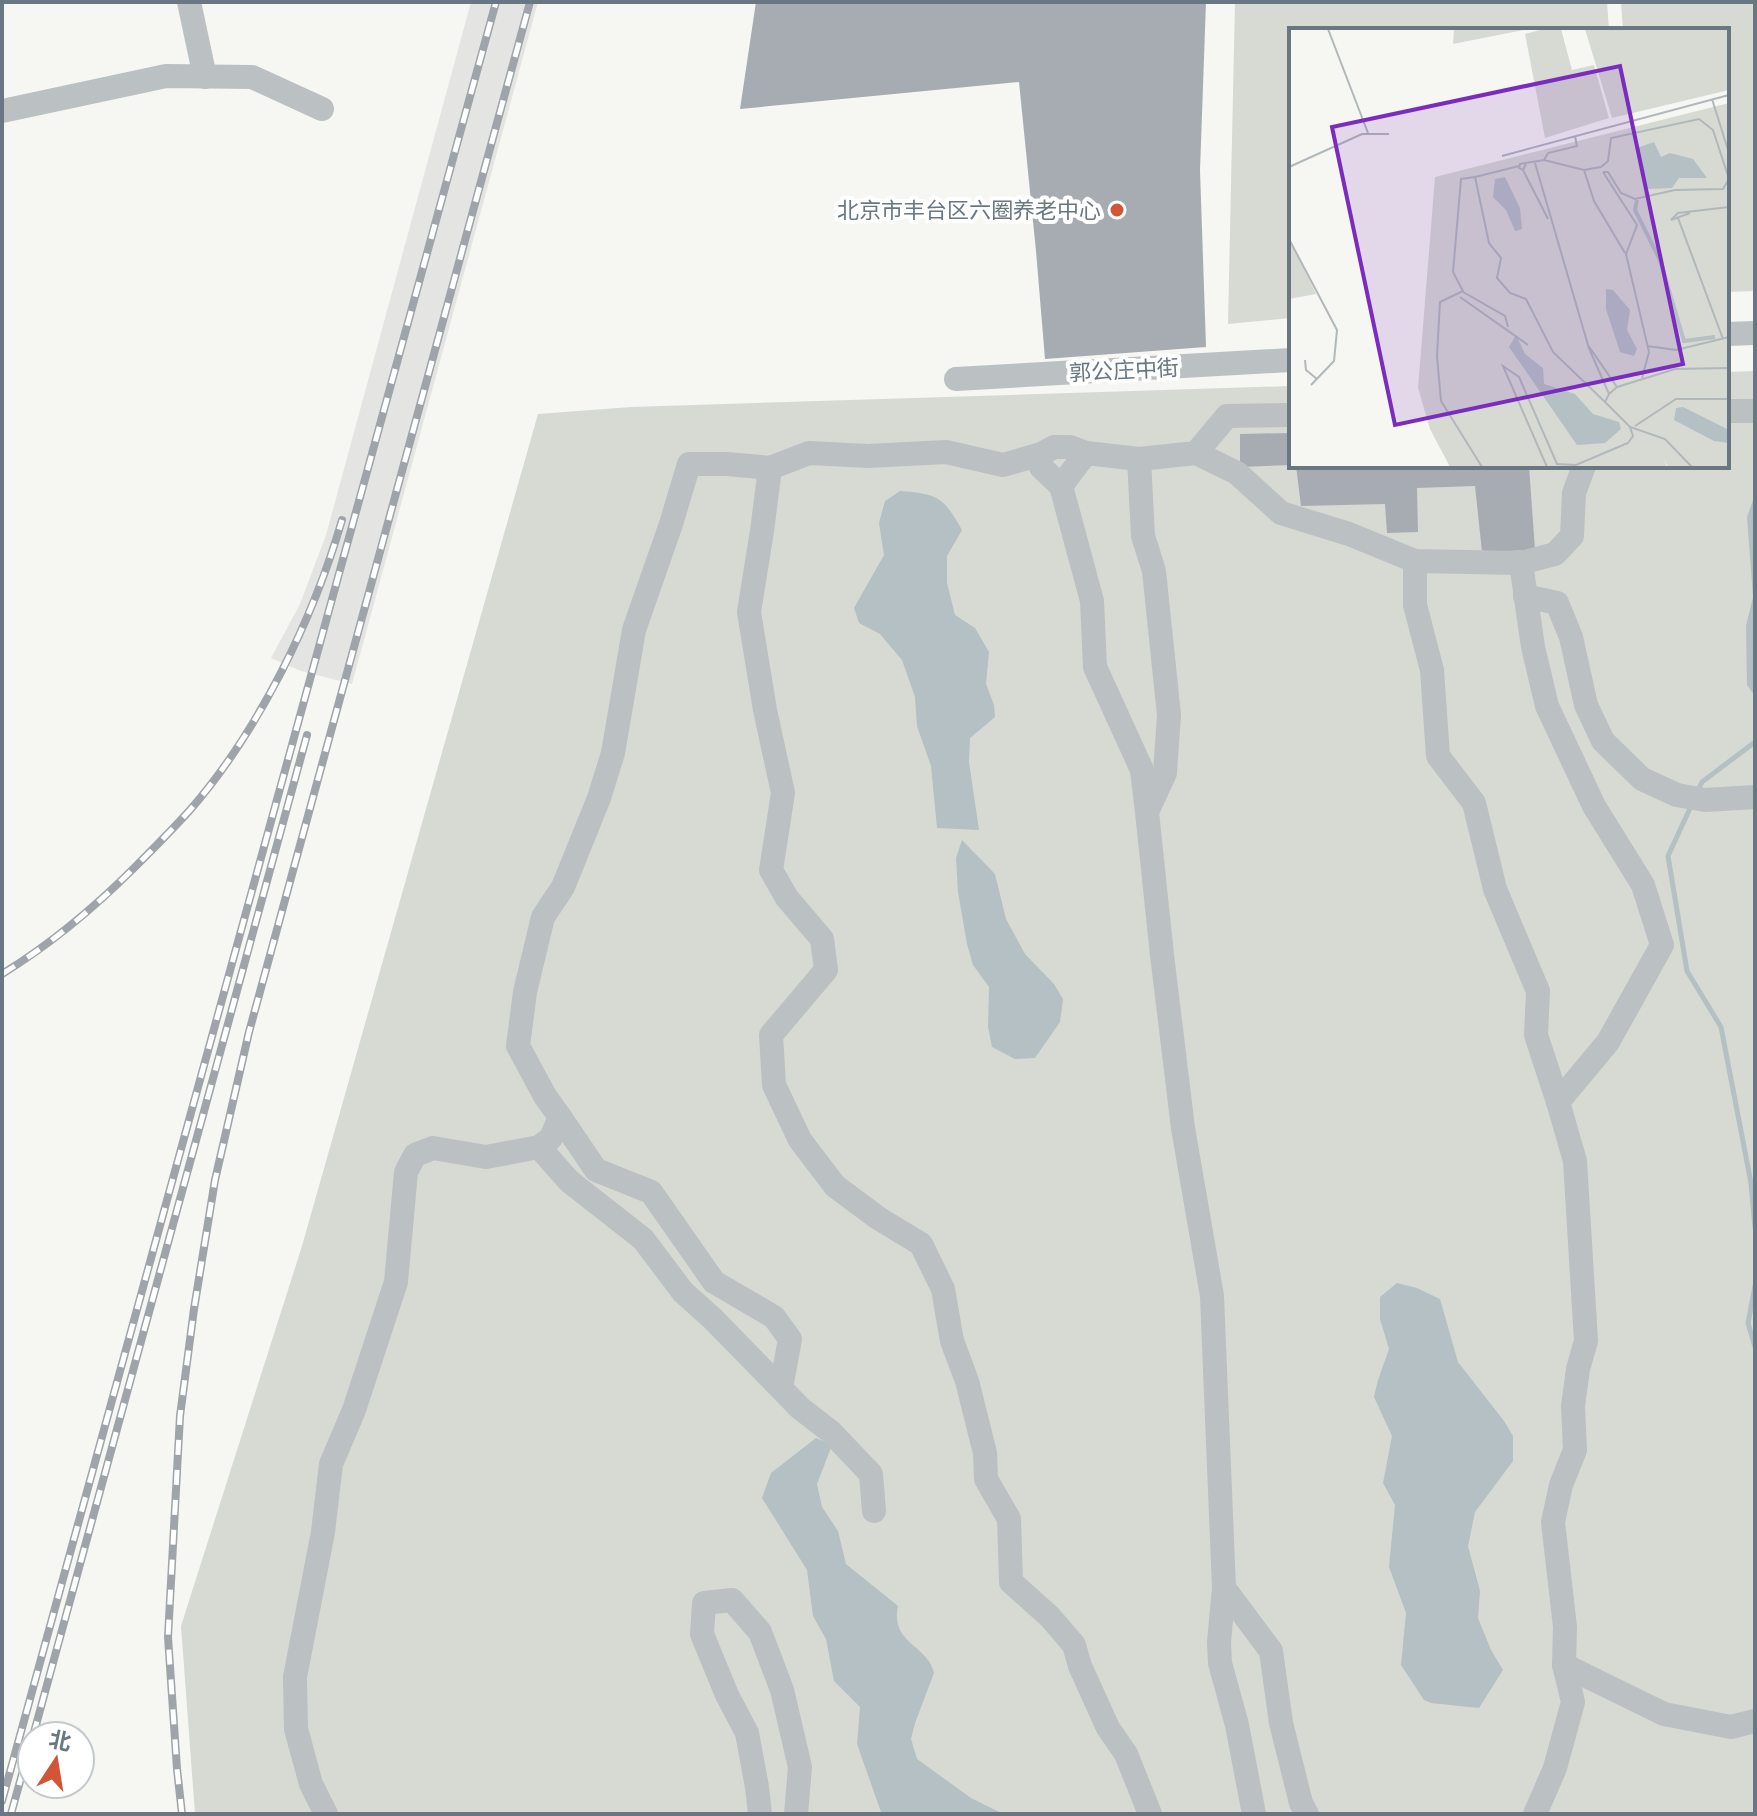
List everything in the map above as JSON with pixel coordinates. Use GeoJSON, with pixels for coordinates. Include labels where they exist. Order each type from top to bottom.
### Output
{"type":"FeatureCollection","features":[{"type":"Feature","properties":{"kind":"street"},"geometry":{"type":"LineString","coordinates":[[189,2],[205,77]]}},
{"type":"Feature","properties":{"kind":"street"},"geometry":{"type":"LineString","coordinates":[[2,111],[166,76],[252,77],[322,109]]}},
{"type":"Feature","properties":{"kind":"street"},"geometry":{"type":"LineString","coordinates":[[1729,334],[1755,333]]}},
{"type":"Feature","properties":{"kind":"street","name":"郭公庄中街"},"geometry":{"type":"LineString","coordinates":[[956,379],[1289,360]]}},
{"type":"Feature","properties":{"kind":"street"},"geometry":{"type":"LineString","coordinates":[[1729,411],[1755,411]]}},
{"type":"Feature","properties":{"kind":"street"},"geometry":{"type":"LineString","coordinates":[[1196,453],[1227,416],[1289,415]]}},
{"type":"Feature","properties":{"kind":"street"},"geometry":{"type":"LineString","coordinates":[[781,1388],[790,1339],[774,1317],[714,1282],[651,1192],[596,1170],[545,1096],[518,1046],[525,992],[543,917],[563,887],[609,768],[634,630],[689,464],[771,468],[809,453],[868,456],[946,452],[1003,465],[1054,447],[1139,459],[1196,453],[1237,473],[1281,513],[1349,534],[1415,561],[1521,563],[1555,554],[1572,536],[1574,493],[1583,468]]}},
{"type":"Feature","properties":{"kind":"street"},"geometry":{"type":"LineString","coordinates":[[1061,486],[1086,453]]}},
{"type":"Feature","properties":{"kind":"street"},"geometry":{"type":"LineString","coordinates":[[1041,454],[1041,467],[1061,486],[1092,601],[1095,667],[1142,770],[1183,1128],[1212,1296],[1224,1588],[1220,1663],[1237,1725],[1254,1814]]}},
{"type":"Feature","properties":{"kind":"street"},"geometry":{"type":"LineString","coordinates":[[1139,459],[1143,536],[1154,571],[1169,715],[1165,773],[1147,812]]}},
{"type":"Feature","properties":{"kind":"street"},"geometry":{"type":"LineString","coordinates":[[771,468],[749,612],[783,793],[771,870],[787,898],[822,939],[826,970],[771,1035],[774,1085],[800,1140],[835,1186],[878,1218],[921,1244],[943,1289],[952,1341],[967,1381],[985,1453],[986,1479],[1009,1519],[1011,1582],[1050,1617],[1074,1645],[1102,1716],[1126,1754],[1150,1814]]}},
{"type":"Feature","properties":{"kind":"street"},"geometry":{"type":"LineString","coordinates":[[1415,561],[1415,605],[1432,670],[1438,756],[1474,803],[1495,889],[1538,991],[1536,1035],[1575,1161],[1586,1341],[1573,1406],[1575,1450],[1561,1485],[1553,1522],[1565,1627],[1564,1665],[1573,1702],[1555,1768],[1535,1814]]}},
{"type":"Feature","properties":{"kind":"street"},"geometry":{"type":"LineString","coordinates":[[1521,563],[1533,647],[1547,706],[1594,806],[1643,885],[1662,945],[1608,1042],[1558,1102]]}},
{"type":"Feature","properties":{"kind":"street"},"geometry":{"type":"LineString","coordinates":[[1525,596],[1557,603],[1571,637],[1586,705],[1603,741],[1642,779],[1677,795],[1705,800],[1755,797]]}},
{"type":"Feature","properties":{"kind":"street"},"geometry":{"type":"LineString","coordinates":[[326,1814],[311,1784],[296,1729],[295,1677],[323,1532],[331,1464],[354,1410],[396,1282],[406,1172],[415,1155],[433,1148],[486,1157],[539,1147],[551,1138],[560,1117]]}},
{"type":"Feature","properties":{"kind":"street"},"geometry":{"type":"LineString","coordinates":[[539,1147],[569,1181],[643,1239],[683,1292],[871,1474],[874,1511]]}},
{"type":"Feature","properties":{"kind":"street"},"geometry":{"type":"LineString","coordinates":[[1224,1588],[1271,1651],[1281,1723],[1301,1803],[1307,1814]]}},
{"type":"Feature","properties":{"kind":"street"},"geometry":{"type":"LineString","coordinates":[[760,1814],[747,1733],[727,1695],[702,1634],[704,1603],[732,1600],[760,1632],[782,1690],[800,1767],[796,1814]]}},
{"type":"Feature","properties":{"kind":"street"},"geometry":{"type":"LineString","coordinates":[[1564,1665],[1664,1714],[1731,1727],[1755,1721]]}},
{"type":"Feature","properties":{"kind":"shaded area"},"geometry":{"type":"Polygon","coordinates":[[[471,2],[538,2],[352,684],[301,671],[271,658],[300,604],[326,535],[471,2]]]}},
{"type":"Feature","properties":{"kind":"shaded area"},"geometry":{"type":"Polygon","coordinates":[[[1235,2],[1607,2],[1609,28],[1289,28],[1289,318],[1228,324],[1235,2]]]}},
{"type":"Feature","properties":{"kind":"shaded area"},"geometry":{"type":"Polygon","coordinates":[[[1621,2],[1755,2],[1755,291],[1729,292],[1729,28],[1623,28],[1621,2]]]}},
{"type":"Feature","properties":{"kind":"shaded area"},"geometry":{"type":"Polygon","coordinates":[[[1755,371],[1755,1814],[195,1814],[181,1626],[302,1246],[538,414],[631,407],[1289,386],[1289,468],[1729,468],[1729,372],[1755,371]]]}},
{"type":"Feature","properties":{"kind":"shaded area"},"geometry":{"type":"Polygon","coordinates":[[[900,491],[938,499],[950,510],[962,530],[947,556],[947,583],[955,615],[975,628],[989,652],[986,684],[995,717],[970,738],[969,762],[979,830],[937,828],[931,766],[917,726],[915,697],[902,660],[880,634],[859,623],[854,608],[884,555],[879,523],[885,501],[900,491]]]}},
{"type":"Feature","properties":{"kind":"shaded area"},"geometry":{"type":"Polygon","coordinates":[[[1755,498],[1755,696],[1747,685],[1746,626],[1753,597],[1747,517],[1755,498]]]}},
{"type":"Feature","properties":{"kind":"shaded area"},"geometry":{"type":"Polygon","coordinates":[[[962,840],[995,874],[1006,919],[1025,954],[1054,984],[1063,999],[1060,1022],[1035,1058],[1015,1059],[992,1047],[988,1027],[989,987],[973,965],[958,892],[956,858],[962,840]]]}},
{"type":"Feature","properties":{"kind":"shaded area"},"geometry":{"type":"Polygon","coordinates":[[[1397,1283],[1440,1299],[1458,1362],[1513,1436],[1513,1461],[1475,1512],[1468,1546],[1480,1591],[1478,1618],[1503,1670],[1479,1708],[1424,1700],[1401,1665],[1406,1613],[1389,1567],[1395,1505],[1383,1483],[1392,1436],[1374,1397],[1389,1349],[1380,1319],[1380,1297],[1397,1283]]]}},
{"type":"Feature","properties":{"kind":"shaded area"},"geometry":{"type":"Polygon","coordinates":[[[816,1438],[832,1445],[817,1484],[822,1507],[838,1531],[846,1564],[898,1606],[899,1629],[925,1656],[934,1673],[911,1739],[917,1759],[971,1798],[1003,1814],[881,1812],[857,1744],[860,1707],[834,1681],[826,1639],[813,1616],[807,1570],[762,1498],[771,1473],[816,1438]]]}},
{"type":"Feature","properties":{"kind":"building","name":"北京市丰台区六圈养老中心"},"geometry":{"type":"Polygon","coordinates":[[[756,2],[1206,2],[1200,170],[1206,347],[1045,359],[1019,82],[740,109],[756,2]]]}},
{"type":"Feature","properties":{"kind":"building"},"geometry":{"type":"Polygon","coordinates":[[[1289,433],[1289,465],[1240,467],[1240,434],[1289,433]]]}},
{"type":"Feature","properties":{"kind":"building"},"geometry":{"type":"Polygon","coordinates":[[[1296,468],[1529,468],[1535,550],[1482,552],[1475,486],[1417,488],[1418,532],[1387,533],[1385,504],[1301,506],[1296,468]]]}},
{"type":"Feature","properties":{"kind":"waterway"},"geometry":{"type":"LineString","coordinates":[[1697,792],[1702,782],[1755,742]]}},
{"type":"Feature","properties":{"kind":"waterway"},"geometry":{"type":"LineString","coordinates":[[1692,804],[1668,856],[1687,971],[1721,1027],[1751,1183],[1755,1228]]}},
{"type":"Feature","properties":{"kind":"waterway"},"geometry":{"type":"LineString","coordinates":[[1755,1286],[1748,1323],[1755,1347]]}},
{"type":"Feature","properties":{"kind":"railway"},"geometry":{"type":"LineString","coordinates":[[2,1801],[496,2]]}},
{"type":"Feature","properties":{"kind":"railway"},"geometry":{"type":"LineString","coordinates":[[182,1814],[168,1637],[180,1416],[215,1180],[249,1032],[530,2]]}},
{"type":"Feature","properties":{"kind":"railway"},"geometry":{"type":"LineString","coordinates":[[2,974],[55,938],[104,897],[176,825],[215,779],[281,673],[316,597],[342,520]]}},
{"type":"Feature","properties":{"kind":"railway"},"geometry":{"type":"LineString","coordinates":[[37,1720],[307,735]]}},
{"type":"Feature","properties":{"kind":"railway"},"geometry":{"type":"LineString","coordinates":[[11,1814],[16,1796]]}},
{"type":"Feature","properties":{"kind":"place","name":"北京市丰台区六圈养老中心"},"geometry":{"type":"Point","coordinates":[1117,210]}}]}
